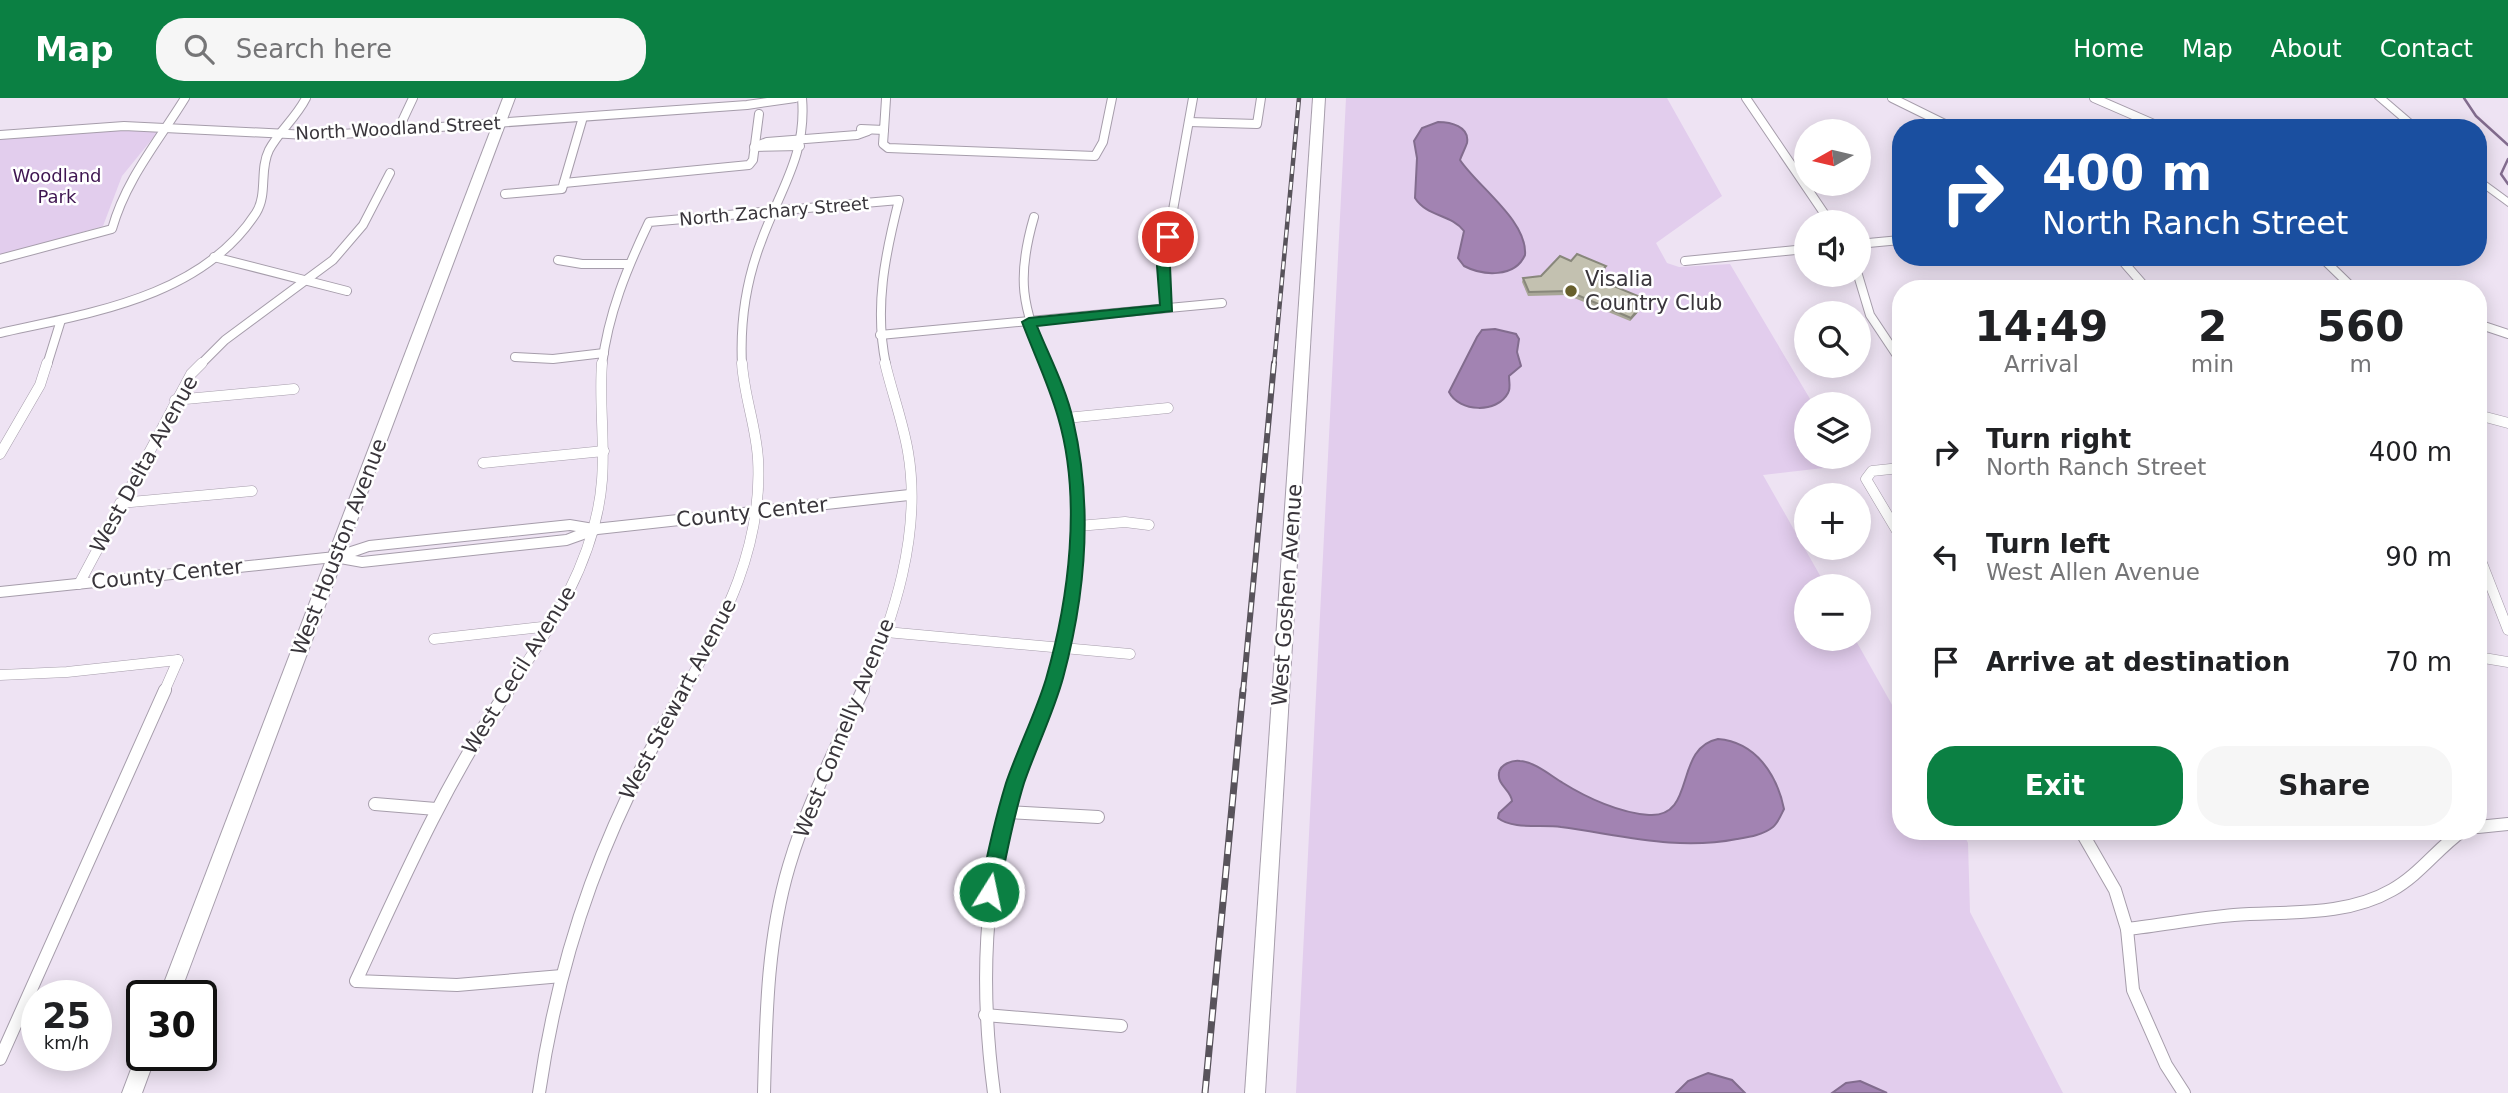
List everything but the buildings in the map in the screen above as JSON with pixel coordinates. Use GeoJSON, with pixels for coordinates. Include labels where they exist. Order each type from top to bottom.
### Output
{"type":"FeatureCollection","features":[{"type":"Feature","properties":{"kind":"main road","name":"West Houston Avenue"},"geometry":{"type":"LineString","coordinates":[[175,980],[509,98]]}},
{"type":"Feature","properties":{"kind":"main road","name":"West Goshen Avenue"},"geometry":{"type":"LineString","coordinates":[[1255,1093],[1319,98]]}},
{"type":"Feature","properties":{"kind":"main road"},"geometry":{"type":"LineString","coordinates":[[132,1093],[140,1071]]}},
{"type":"Feature","properties":{"kind":"street"},"geometry":{"type":"LineString","coordinates":[[0,259],[112,229],[128,180],[168,127],[185,98]]}},
{"type":"Feature","properties":{"kind":"street"},"geometry":{"type":"LineString","coordinates":[[0,333],[119,305],[176,281],[214,257],[242,231],[258,209],[264,186],[264,161],[306,98]]}},
{"type":"Feature","properties":{"kind":"street"},"geometry":{"type":"LineString","coordinates":[[398,130],[413,98]]}},
{"type":"Feature","properties":{"kind":"street","name":"North Woodland Street"},"geometry":{"type":"LineString","coordinates":[[0,135],[99,127],[168,127],[308,135],[583,117],[795,98]]}},
{"type":"Feature","properties":{"kind":"street","name":"West Stewart Avenue"},"geometry":{"type":"LineString","coordinates":[[539,1093],[562,976],[590,883],[610,831],[638,770],[722,623],[749,549],[756,513],[759,467],[744,380],[743,327],[750,277],[764,233],[793,171],[802,140],[802,98]]}},
{"type":"Feature","properties":{"kind":"street"},"geometry":{"type":"LineString","coordinates":[[886,99],[883,144],[888,148],[1088,157],[1099,152],[1112,98]]}},
{"type":"Feature","properties":{"kind":"street"},"geometry":{"type":"LineString","coordinates":[[1167,308],[1163,266],[1193,98]]}},
{"type":"Feature","properties":{"kind":"street"},"geometry":{"type":"LineString","coordinates":[[1189,122],[1257,124],[1261,98]]}},
{"type":"Feature","properties":{"kind":"street"},"geometry":{"type":"LineString","coordinates":[[1746,98],[1822,210]]}},
{"type":"Feature","properties":{"kind":"street"},"geometry":{"type":"LineString","coordinates":[[1892,98],[1935,119]]}},
{"type":"Feature","properties":{"kind":"street"},"geometry":{"type":"LineString","coordinates":[[2094,98],[2142,119]]}},
{"type":"Feature","properties":{"kind":"street"},"geometry":{"type":"LineString","coordinates":[[2380,98],[2405,119]]}},
{"type":"Feature","properties":{"kind":"street"},"geometry":{"type":"LineString","coordinates":[[564,183],[740,168],[749,165],[753,160],[759,114]]}},
{"type":"Feature","properties":{"kind":"street"},"geometry":{"type":"LineString","coordinates":[[505,194],[562,189],[583,117]]}},
{"type":"Feature","properties":{"kind":"street"},"geometry":{"type":"LineString","coordinates":[[754,147],[884,130]]}},
{"type":"Feature","properties":{"kind":"street","name":"West Delta Avenue"},"geometry":{"type":"LineString","coordinates":[[79,583],[191,374],[212,351],[309,281],[354,238],[372,212],[390,173]]}},
{"type":"Feature","properties":{"kind":"street"},"geometry":{"type":"LineString","coordinates":[[2487,188],[2508,203]]}},
{"type":"Feature","properties":{"kind":"street","name":"North Zachary Street"},"geometry":{"type":"LineString","coordinates":[[649,222],[899,200]]}},
{"type":"Feature","properties":{"kind":"street","name":"West Connelly Avenue"},"geometry":{"type":"LineString","coordinates":[[764,1093],[766,998],[775,917],[797,839],[822,774],[858,702],[886,632],[901,580],[909,534],[908,447],[880,334],[883,259],[899,200]]}},
{"type":"Feature","properties":{"kind":"street"},"geometry":{"type":"LineString","coordinates":[[994,1093],[985,1015],[987,912],[992,872],[1015,783],[1044,713],[1062,649],[1073,594],[1078,526],[1076,479],[1066,418],[1029,322],[1021,289],[1023,261],[1034,217]]}},
{"type":"Feature","properties":{"kind":"street","name":"West Cecil Avenue"},"geometry":{"type":"LineString","coordinates":[[562,976],[457,985],[356,981],[436,809],[477,738],[551,626],[580,568],[594,529],[602,495],[604,353],[629,264],[649,222]]}},
{"type":"Feature","properties":{"kind":"street"},"geometry":{"type":"LineString","coordinates":[[1871,243],[1892,241]]}},
{"type":"Feature","properties":{"kind":"street"},"geometry":{"type":"LineString","coordinates":[[1685,261],[1794,250]]}},
{"type":"Feature","properties":{"kind":"street"},"geometry":{"type":"LineString","coordinates":[[214,257],[347,291]]}},
{"type":"Feature","properties":{"kind":"street"},"geometry":{"type":"LineString","coordinates":[[558,260],[582,264],[629,264]]}},
{"type":"Feature","properties":{"kind":"street"},"geometry":{"type":"LineString","coordinates":[[2127,266],[2139,280]]}},
{"type":"Feature","properties":{"kind":"street"},"geometry":{"type":"LineString","coordinates":[[2330,266],[2345,280]]}},
{"type":"Feature","properties":{"kind":"street"},"geometry":{"type":"LineString","coordinates":[[1862,287],[1870,315],[1892,348]]}},
{"type":"Feature","properties":{"kind":"street"},"geometry":{"type":"LineString","coordinates":[[880,334],[1222,303]]}},
{"type":"Feature","properties":{"kind":"street"},"geometry":{"type":"LineString","coordinates":[[0,454],[40,385],[61,320]]}},
{"type":"Feature","properties":{"kind":"street"},"geometry":{"type":"LineString","coordinates":[[2487,327],[2508,334]]}},
{"type":"Feature","properties":{"kind":"street"},"geometry":{"type":"LineString","coordinates":[[514,358],[553,359],[604,353]]}},
{"type":"Feature","properties":{"kind":"street"},"geometry":{"type":"LineString","coordinates":[[175,400],[294,389]]}},
{"type":"Feature","properties":{"kind":"street"},"geometry":{"type":"LineString","coordinates":[[1066,418],[1168,408]]}},
{"type":"Feature","properties":{"kind":"street"},"geometry":{"type":"LineString","coordinates":[[2487,417],[2508,423]]}},
{"type":"Feature","properties":{"kind":"street"},"geometry":{"type":"LineString","coordinates":[[483,463],[604,451]]}},
{"type":"Feature","properties":{"kind":"street"},"geometry":{"type":"LineString","coordinates":[[1892,469],[1871,471],[1866,479],[1892,523]]}},
{"type":"Feature","properties":{"kind":"street"},"geometry":{"type":"LineString","coordinates":[[120,503],[251,491]]}},
{"type":"Feature","properties":{"kind":"street","name":"County Center"},"geometry":{"type":"LineString","coordinates":[[0,592],[335,557],[362,562],[567,540],[594,529],[909,495]]}},
{"type":"Feature","properties":{"kind":"street"},"geometry":{"type":"LineString","coordinates":[[1078,526],[1125,522],[1149,525]]}},
{"type":"Feature","properties":{"kind":"street"},"geometry":{"type":"LineString","coordinates":[[2487,576],[2508,630]]}},
{"type":"Feature","properties":{"kind":"street"},"geometry":{"type":"LineString","coordinates":[[434,639],[551,626]]}},
{"type":"Feature","properties":{"kind":"street"},"geometry":{"type":"LineString","coordinates":[[886,632],[1130,653]]}},
{"type":"Feature","properties":{"kind":"street"},"geometry":{"type":"LineString","coordinates":[[2487,658],[2508,662]]}},
{"type":"Feature","properties":{"kind":"street"},"geometry":{"type":"LineString","coordinates":[[0,675],[67,672],[178,660],[0,1059]]}},
{"type":"Feature","properties":{"kind":"street"},"geometry":{"type":"LineString","coordinates":[[375,804],[436,809]]}},
{"type":"Feature","properties":{"kind":"street"},"geometry":{"type":"LineString","coordinates":[[1007,812],[1098,817]]}},
{"type":"Feature","properties":{"kind":"street"},"geometry":{"type":"LineString","coordinates":[[2487,826],[2508,824]]}},
{"type":"Feature","properties":{"kind":"street"},"geometry":{"type":"LineString","coordinates":[[2086,840],[2115,891],[2127,929],[2133,989],[2166,1065],[2184,1093]]}},
{"type":"Feature","properties":{"kind":"street"},"geometry":{"type":"LineString","coordinates":[[2127,929],[2232,916],[2311,911],[2358,903],[2391,891],[2415,875],[2447,840]]}},
{"type":"Feature","properties":{"kind":"street"},"geometry":{"type":"LineString","coordinates":[[985,1015],[1121,1026]]}},
{"type":"Feature","properties":{"kind":"green space","name":"Visalia Country Club"},"geometry":{"type":"Polygon","coordinates":[[[1346,98],[1667,98],[1722,196],[1656,243],[1667,263],[1679,267],[1730,264],[1794,372],[1794,378],[1798,378],[1806,392],[1794,392],[1794,469],[1815,469],[1763,475],[1794,530],[1794,560],[1811,560],[1819,574],[1794,574],[1794,651],[1862,651],[1892,705],[1892,840],[1966,840],[1970,912],[2063,1093],[1296,1093],[1346,98]]]}},
{"type":"Feature","properties":{"kind":"green space","name":"Woodland Park"},"geometry":{"type":"Polygon","coordinates":[[[151,130],[157,133],[122,176],[103,226],[0,256],[0,138],[151,130]]]}},
{"type":"Feature","properties":{"kind":"shaded area"},"geometry":{"type":"Polygon","coordinates":[[[1438,122],[1453,124],[1465,133],[1467,143],[1460,160],[1500,204],[1518,229],[1524,242],[1525,255],[1514,268],[1489,273],[1464,266],[1458,258],[1464,231],[1453,221],[1426,209],[1415,198],[1417,158],[1414,141],[1422,128],[1438,122]]]}},
{"type":"Feature","properties":{"kind":"shaded area"},"geometry":{"type":"Polygon","coordinates":[[[1495,329],[1516,334],[1519,339],[1517,352],[1521,366],[1509,376],[1509,391],[1496,405],[1478,408],[1461,404],[1449,392],[1482,330],[1495,329]]]}},
{"type":"Feature","properties":{"kind":"shaded area"},"geometry":{"type":"Polygon","coordinates":[[[1718,739],[1743,746],[1763,762],[1770,773],[1784,809],[1769,830],[1714,842],[1670,843],[1561,827],[1512,824],[1498,818],[1499,813],[1512,801],[1500,781],[1500,770],[1507,763],[1517,761],[1537,767],[1582,794],[1615,808],[1638,814],[1664,813],[1674,806],[1680,795],[1695,755],[1704,745],[1718,739]]]}},
{"type":"Feature","properties":{"kind":"shaded area"},"geometry":{"type":"Polygon","coordinates":[[[1708,1073],[1732,1080],[1745,1093],[1676,1093],[1688,1081],[1708,1073]]]}},
{"type":"Feature","properties":{"kind":"shaded area"},"geometry":{"type":"Polygon","coordinates":[[[1860,1081],[1887,1093],[1832,1093],[1846,1083],[1860,1081]]]}},
{"type":"Feature","properties":{"kind":"waterway"},"geometry":{"type":"LineString","coordinates":[[2464,98],[2479,119]]}},
{"type":"Feature","properties":{"kind":"waterway"},"geometry":{"type":"LineString","coordinates":[[2487,126],[2508,145]]}},
{"type":"Feature","properties":{"kind":"waterway"},"geometry":{"type":"LineString","coordinates":[[2508,159],[2501,174],[2508,184]]}},
{"type":"Feature","properties":{"kind":"railway"},"geometry":{"type":"LineString","coordinates":[[1274,365],[1299,98]]}},
{"type":"Feature","properties":{"kind":"railway"},"geometry":{"type":"LineString","coordinates":[[1243,692],[1274,363]]}},
{"type":"Feature","properties":{"kind":"railway"},"geometry":{"type":"LineString","coordinates":[[1205,1093],[1243,690]]}},
{"type":"Feature","properties":{"kind":"place","name":"Visalia Country Club"},"geometry":{"type":"Point","coordinates":[1571,291]}},
{"type":"Feature","properties":{"kind":"route"},"geometry":{"type":"LineString","coordinates":[[989,892],[1015,783],[1044,713],[1054,680],[1067,628],[1077,561],[1078,502],[1066,418],[1029,322],[1167,308],[1163,266],[1168,237]]}}]}
